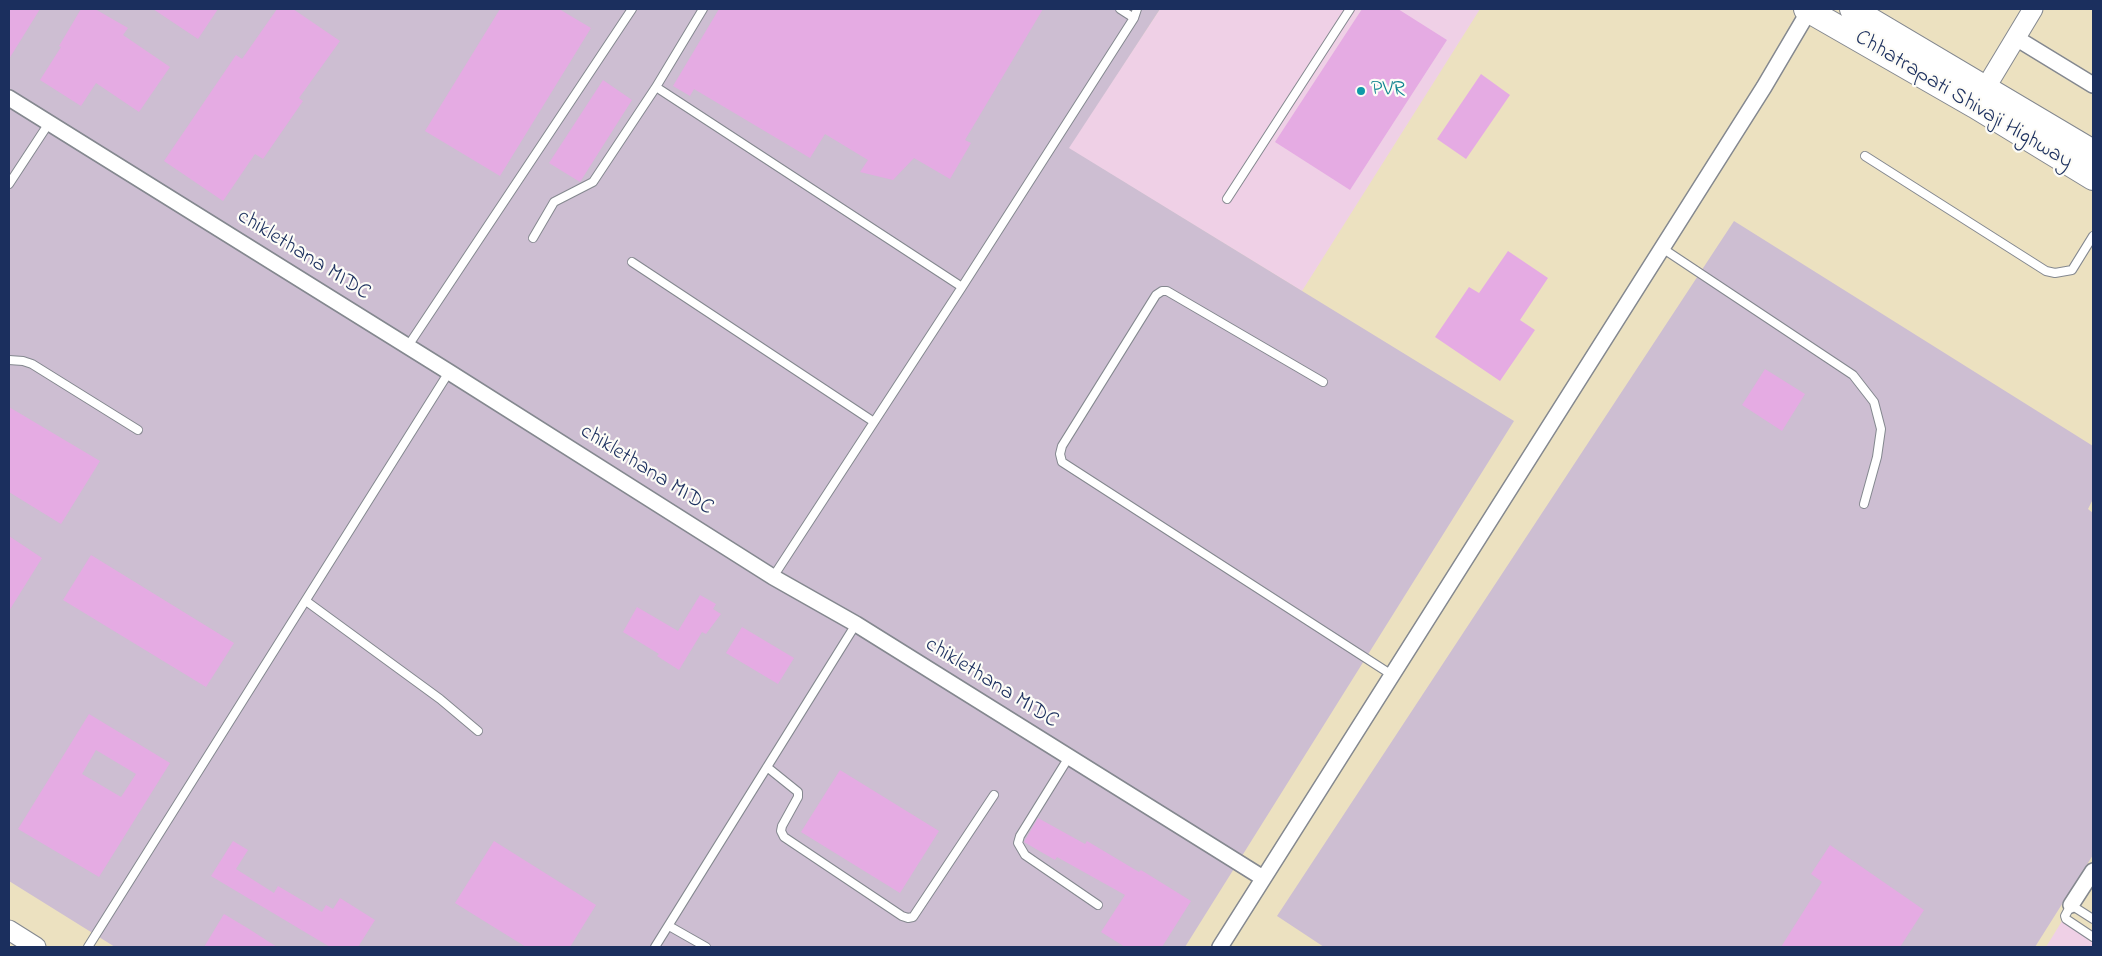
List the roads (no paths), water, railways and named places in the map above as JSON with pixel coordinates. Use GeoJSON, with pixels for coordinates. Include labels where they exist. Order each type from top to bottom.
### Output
{"type":"FeatureCollection","features":[{"type":"Feature","properties":{"kind":"main road","name":"Chhatrapati Shivaji Highway"},"geometry":{"type":"LineString","coordinates":[[1808,9],[1975,106],[2093,178]]}},
{"type":"Feature","properties":{"kind":"main road","name":"Chhatrapati Shivaji Highway"},"geometry":{"type":"LineString","coordinates":[[1852,9],[2093,152]]}},
{"type":"Feature","properties":{"kind":"street"},"geometry":{"type":"LineString","coordinates":[[1220,947],[1764,87],[1808,9]]}},
{"type":"Feature","properties":{"kind":"street"},"geometry":{"type":"LineString","coordinates":[[1986,87],[2033,9]]}},
{"type":"Feature","properties":{"kind":"street"},"geometry":{"type":"LineString","coordinates":[[2016,38],[2093,85]]}},
{"type":"Feature","properties":{"kind":"street","name":"chiklethana MIDC"},"geometry":{"type":"LineString","coordinates":[[9,98],[773,576],[856,624],[1263,878]]}},
{"type":"Feature","properties":{"kind":"street"},"geometry":{"type":"LineString","coordinates":[[2071,905],[2093,871]]}},
{"type":"Feature","properties":{"kind":"street"},"geometry":{"type":"LineString","coordinates":[[9,930],[36,947]]}},
{"type":"Feature","properties":{"kind":"lane"},"geometry":{"type":"LineString","coordinates":[[408,346],[632,9]]}},
{"type":"Feature","properties":{"kind":"lane"},"geometry":{"type":"LineString","coordinates":[[533,238],[554,202],[593,182],[656,87],[702,9]]}},
{"type":"Feature","properties":{"kind":"lane"},"geometry":{"type":"LineString","coordinates":[[1120,9],[1134,18]]}},
{"type":"Feature","properties":{"kind":"lane"},"geometry":{"type":"LineString","coordinates":[[773,576],[962,287],[1134,18],[1137,9]]}},
{"type":"Feature","properties":{"kind":"lane"},"geometry":{"type":"LineString","coordinates":[[1227,199],[1350,9]]}},
{"type":"Feature","properties":{"kind":"lane"},"geometry":{"type":"LineString","coordinates":[[656,87],[962,287]]}},
{"type":"Feature","properties":{"kind":"lane"},"geometry":{"type":"LineString","coordinates":[[9,184],[49,123]]}},
{"type":"Feature","properties":{"kind":"lane"},"geometry":{"type":"LineString","coordinates":[[1865,156],[2046,271],[2055,273],[2072,270],[2093,236]]}},
{"type":"Feature","properties":{"kind":"lane"},"geometry":{"type":"LineString","coordinates":[[1662,248],[1853,375],[1874,402],[1881,429],[1877,458],[1864,504]]}},
{"type":"Feature","properties":{"kind":"lane"},"geometry":{"type":"LineString","coordinates":[[632,262],[874,422]]}},
{"type":"Feature","properties":{"kind":"lane"},"geometry":{"type":"LineString","coordinates":[[1323,382],[1167,291],[1162,291],[1156,295],[1062,446],[1060,454],[1062,462],[1392,675]]}},
{"type":"Feature","properties":{"kind":"lane"},"geometry":{"type":"LineString","coordinates":[[9,360],[24,361],[32,364],[138,430]]}},
{"type":"Feature","properties":{"kind":"lane"},"geometry":{"type":"LineString","coordinates":[[88,947],[449,372]]}},
{"type":"Feature","properties":{"kind":"lane"},"geometry":{"type":"LineString","coordinates":[[306,601],[440,699],[478,731]]}},
{"type":"Feature","properties":{"kind":"lane"},"geometry":{"type":"LineString","coordinates":[[655,947],[856,624]]}},
{"type":"Feature","properties":{"kind":"lane"},"geometry":{"type":"LineString","coordinates":[[1069,757],[1020,836],[1018,843],[1025,855],[1098,905]]}},
{"type":"Feature","properties":{"kind":"lane"},"geometry":{"type":"LineString","coordinates":[[767,767],[798,792],[798,797],[782,826],[781,831],[784,837],[902,916],[908,918],[913,917],[994,795]]}},
{"type":"Feature","properties":{"kind":"lane"},"geometry":{"type":"LineString","coordinates":[[2093,919],[2071,905],[2065,913],[2066,919],[2093,937]]}},
{"type":"Feature","properties":{"kind":"lane"},"geometry":{"type":"LineString","coordinates":[[669,926],[706,947]]}},
{"type":"Feature","properties":{"kind":"place","name":"PVR"},"geometry":{"type":"Point","coordinates":[1361,91]}}]}
